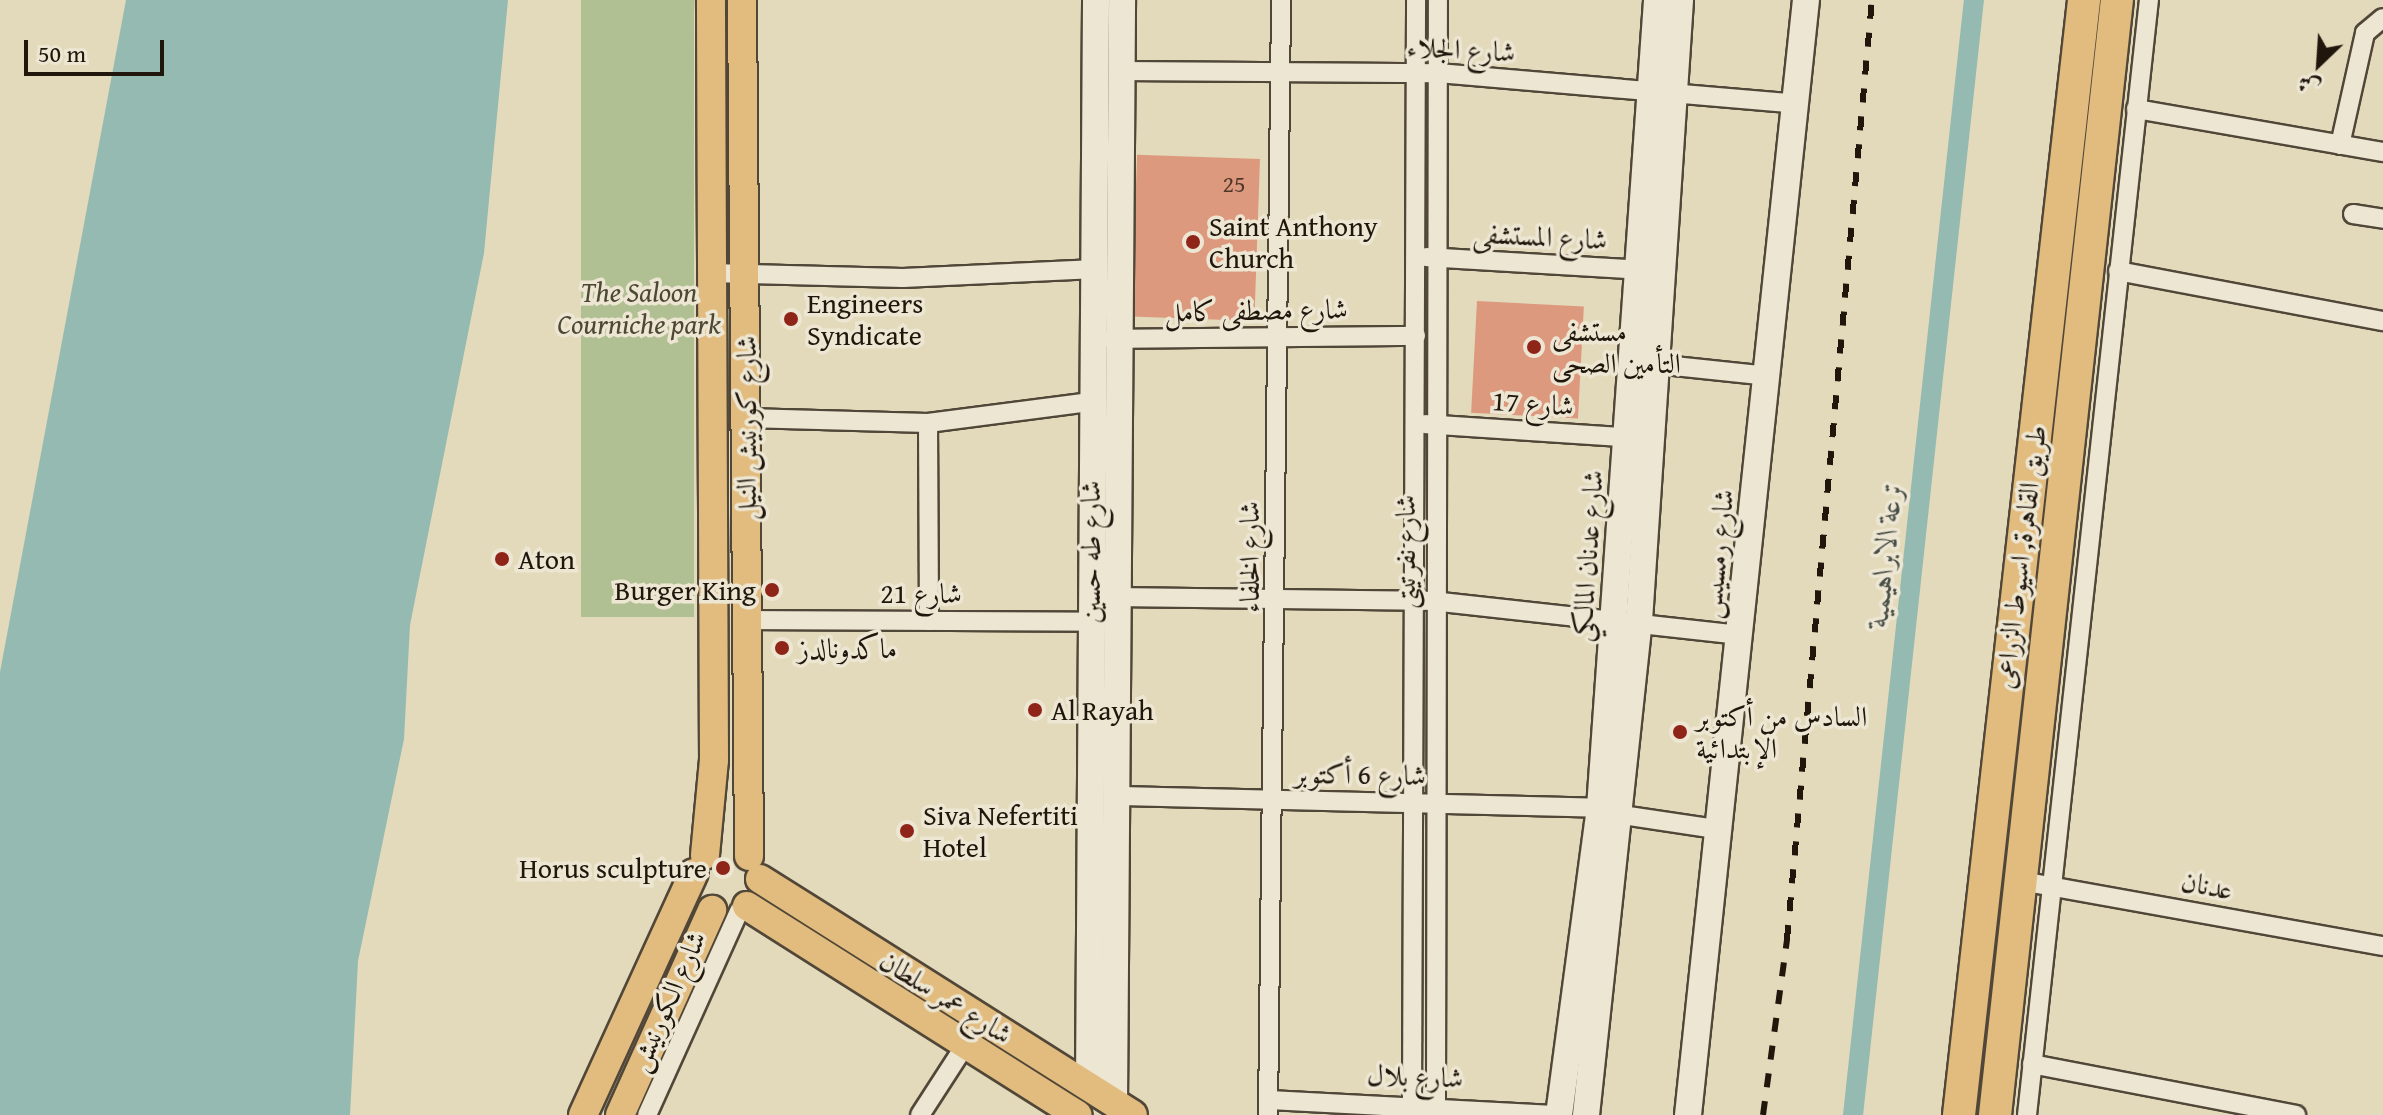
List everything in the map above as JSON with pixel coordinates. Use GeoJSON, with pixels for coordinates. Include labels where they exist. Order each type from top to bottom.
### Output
{"type":"FeatureCollection","features":[{"type":"Feature","properties":{"kind":"highway","name":"طريق القاهرة, اسيوط الزراعى"},"geometry":{"type":"LineString","coordinates":[[1959,1115],[1985,856],[2084,0]]}},
{"type":"Feature","properties":{"kind":"highway","name":"طريق القاهرة, اسيوط الزراعى"},"geometry":{"type":"LineString","coordinates":[[1995,1115],[2032,875],[2117,0]]}},
{"type":"Feature","properties":{"kind":"highway"},"geometry":{"type":"LineString","coordinates":[[1985,856],[2032,875]]}},
{"type":"Feature","properties":{"kind":"main road","name":"شارع كورنيش النيل"},"geometry":{"type":"LineString","coordinates":[[583,1115],[700,864],[714,760],[711,0]]}},
{"type":"Feature","properties":{"kind":"main road","name":"شارع كورنيش النيل"},"geometry":{"type":"LineString","coordinates":[[742,0],[747,620],[754,868]]}},
{"type":"Feature","properties":{"kind":"main road","name":"شارع طه حسين"},"geometry":{"type":"LineString","coordinates":[[1096,0],[1096,269],[1109,339],[1097,401],[1097,1068],[1124,1109]]}},
{"type":"Feature","properties":{"kind":"main road","name":"شارع طه حسين"},"geometry":{"type":"LineString","coordinates":[[1097,1068],[1120,796],[1122,597],[1109,339],[1122,0]]}},
{"type":"Feature","properties":{"kind":"main road","name":"شارع عدنان المالكي"},"geometry":{"type":"LineString","coordinates":[[1586,1115],[1627,620],[1661,93],[1657,0]]}},
{"type":"Feature","properties":{"kind":"main road","name":"شارع عدنان المالكي"},"geometry":{"type":"LineString","coordinates":[[1661,93],[1680,0]]}},
{"type":"Feature","properties":{"kind":"main road","name":"شارع رمسيس"},"geometry":{"type":"LineString","coordinates":[[1688,1115],[1722,830],[1806,0]]}},
{"type":"Feature","properties":{"kind":"main road","name":"شارع عدنان المالكي"},"geometry":{"type":"LineString","coordinates":[[1560,1115],[1611,811]]}},
{"type":"Feature","properties":{"kind":"main road"},"geometry":{"type":"LineString","coordinates":[[620,1115],[733,909],[754,868],[727,847],[700,864],[695,890],[733,909]]}},
{"type":"Feature","properties":{"kind":"main road","name":"شارع عمر سلطان"},"geometry":{"type":"LineString","coordinates":[[754,868],[1097,1068],[1124,1109]]}},
{"type":"Feature","properties":{"kind":"main road","name":"شارع عمر سلطان"},"geometry":{"type":"LineString","coordinates":[[733,909],[966,1044],[1067,1112]]}},
{"type":"Feature","properties":{"kind":"street","name":"شارع الخلفاء"},"geometry":{"type":"LineString","coordinates":[[1268,1107],[1276,801],[1281,0]]}},
{"type":"Feature","properties":{"kind":"street","name":"شارع نفرتيتى"},"geometry":{"type":"LineString","coordinates":[[1412,1103],[1414,803],[1411,601],[1417,256],[1416,0]]}},
{"type":"Feature","properties":{"kind":"street","name":"شارع نفرتيتى"},"geometry":{"type":"LineString","coordinates":[[1436,1104],[1432,601],[1438,0]]}},
{"type":"Feature","properties":{"kind":"street","name":"طريق القاهرة, اسيوط الزراعى"},"geometry":{"type":"LineString","coordinates":[[2027,1115],[2032,1064],[2032,875],[2118,271],[2149,0]]}},
{"type":"Feature","properties":{"kind":"street"},"geometry":{"type":"LineString","coordinates":[[2340,145],[2365,33],[2383,18]]}},
{"type":"Feature","properties":{"kind":"street","name":"شارع الجلاء"},"geometry":{"type":"LineString","coordinates":[[1121,71],[1438,73],[1797,104]]}},
{"type":"Feature","properties":{"kind":"street"},"geometry":{"type":"LineString","coordinates":[[2136,109],[2383,152]]}},
{"type":"Feature","properties":{"kind":"street"},"geometry":{"type":"LineString","coordinates":[[2353,214],[2383,219]]}},
{"type":"Feature","properties":{"kind":"street","name":"شارع المستشفى"},"geometry":{"type":"LineString","coordinates":[[1417,256],[1648,270]]}},
{"type":"Feature","properties":{"kind":"street"},"geometry":{"type":"LineString","coordinates":[[710,273],[903,278],[1096,269]]}},
{"type":"Feature","properties":{"kind":"street"},"geometry":{"type":"LineString","coordinates":[[2118,271],[2383,321]]}},
{"type":"Feature","properties":{"kind":"street","name":"شارع مصطفى كامل"},"geometry":{"type":"LineString","coordinates":[[1109,339],[1416,336]]}},
{"type":"Feature","properties":{"kind":"street"},"geometry":{"type":"LineString","coordinates":[[1643,363],[1769,376]]}},
{"type":"Feature","properties":{"kind":"street"},"geometry":{"type":"LineString","coordinates":[[746,418],[928,423],[1097,401]]}},
{"type":"Feature","properties":{"kind":"street"},"geometry":{"type":"LineString","coordinates":[[928,423],[929,621]]}},
{"type":"Feature","properties":{"kind":"street","name":"شارع 17"},"geometry":{"type":"LineString","coordinates":[[1413,423],[1638,438]]}},
{"type":"Feature","properties":{"kind":"street"},"geometry":{"type":"LineString","coordinates":[[1122,597],[1432,601],[1627,620],[1740,635]]}},
{"type":"Feature","properties":{"kind":"street","name":"شارع 21"},"geometry":{"type":"LineString","coordinates":[[747,620],[1096,622]]}},
{"type":"Feature","properties":{"kind":"street","name":"شارع 6 أكتوبر"},"geometry":{"type":"LineString","coordinates":[[1120,796],[1611,811],[1722,830]]}},
{"type":"Feature","properties":{"kind":"street","name":"عدنان"},"geometry":{"type":"LineString","coordinates":[[2032,875],[2383,946]]}},
{"type":"Feature","properties":{"kind":"street","name":"شارع الكورنيش"},"geometry":{"type":"LineString","coordinates":[[647,1115],[733,909]]}},
{"type":"Feature","properties":{"kind":"street"},"geometry":{"type":"LineString","coordinates":[[920,1115],[966,1044]]}},
{"type":"Feature","properties":{"kind":"street"},"geometry":{"type":"LineString","coordinates":[[2032,1064],[2296,1115]]}},
{"type":"Feature","properties":{"kind":"street","name":"شارع بلال"},"geometry":{"type":"LineString","coordinates":[[1268,1107],[1412,1103],[1560,1115]]}},
{"type":"Feature","properties":{"kind":"green space","name":"The Saloon Courniche park"},"geometry":{"type":"Polygon","coordinates":[[[581,0],[694,0],[694,617],[581,617],[581,0]]]}},
{"type":"Feature","properties":{"kind":"water"},"geometry":{"type":"Polygon","coordinates":[[[126,0],[508,0],[484,253],[410,625],[404,739],[358,961],[350,1115],[0,1115],[0,672],[126,0]]]}},
{"type":"Feature","properties":{"kind":"building","name":"Saint Anthony Church"},"geometry":{"type":"Polygon","coordinates":[[[1137,155],[1260,159],[1254,321],[1131,317],[1137,155]]]}},
{"type":"Feature","properties":{"kind":"building"},"geometry":{"type":"Polygon","coordinates":[[[1477,301],[1584,307],[1578,418],[1471,413],[1477,301]]]}},
{"type":"Feature","properties":{"kind":"waterway","name":"ترعة الابراهيمية"},"geometry":{"type":"LineString","coordinates":[[1853,1115],[1974,0]]}},
{"type":"Feature","properties":{"kind":"railway"},"geometry":{"type":"LineString","coordinates":[[1763,1115],[1787,939],[1872,0]]}},
{"type":"Feature","properties":{"kind":"place","name":"Saint Anthony Church"},"geometry":{"type":"Point","coordinates":[1193,242]}},
{"type":"Feature","properties":{"kind":"place","name":"Engineers Syndicate"},"geometry":{"type":"Point","coordinates":[791,319]}},
{"type":"Feature","properties":{"kind":"place","name":"مستشفى التأمين الصحى"},"geometry":{"type":"Point","coordinates":[1534,347]}},
{"type":"Feature","properties":{"kind":"place","name":"Aton"},"geometry":{"type":"Point","coordinates":[502,559]}},
{"type":"Feature","properties":{"kind":"place","name":"Burger King"},"geometry":{"type":"Point","coordinates":[772,590]}},
{"type":"Feature","properties":{"kind":"place","name":"ماكدونالدز"},"geometry":{"type":"Point","coordinates":[782,648]}},
{"type":"Feature","properties":{"kind":"place","name":"Al Rayah"},"geometry":{"type":"Point","coordinates":[1035,710]}},
{"type":"Feature","properties":{"kind":"place","name":"السادس من أكتوبر الإبتدائية"},"geometry":{"type":"Point","coordinates":[1680,732]}},
{"type":"Feature","properties":{"kind":"place","name":"Siva Nefertiti Hotel"},"geometry":{"type":"Point","coordinates":[907,831]}},
{"type":"Feature","properties":{"kind":"place","name":"Horus sculpture"},"geometry":{"type":"Point","coordinates":[723,868]}}]}
